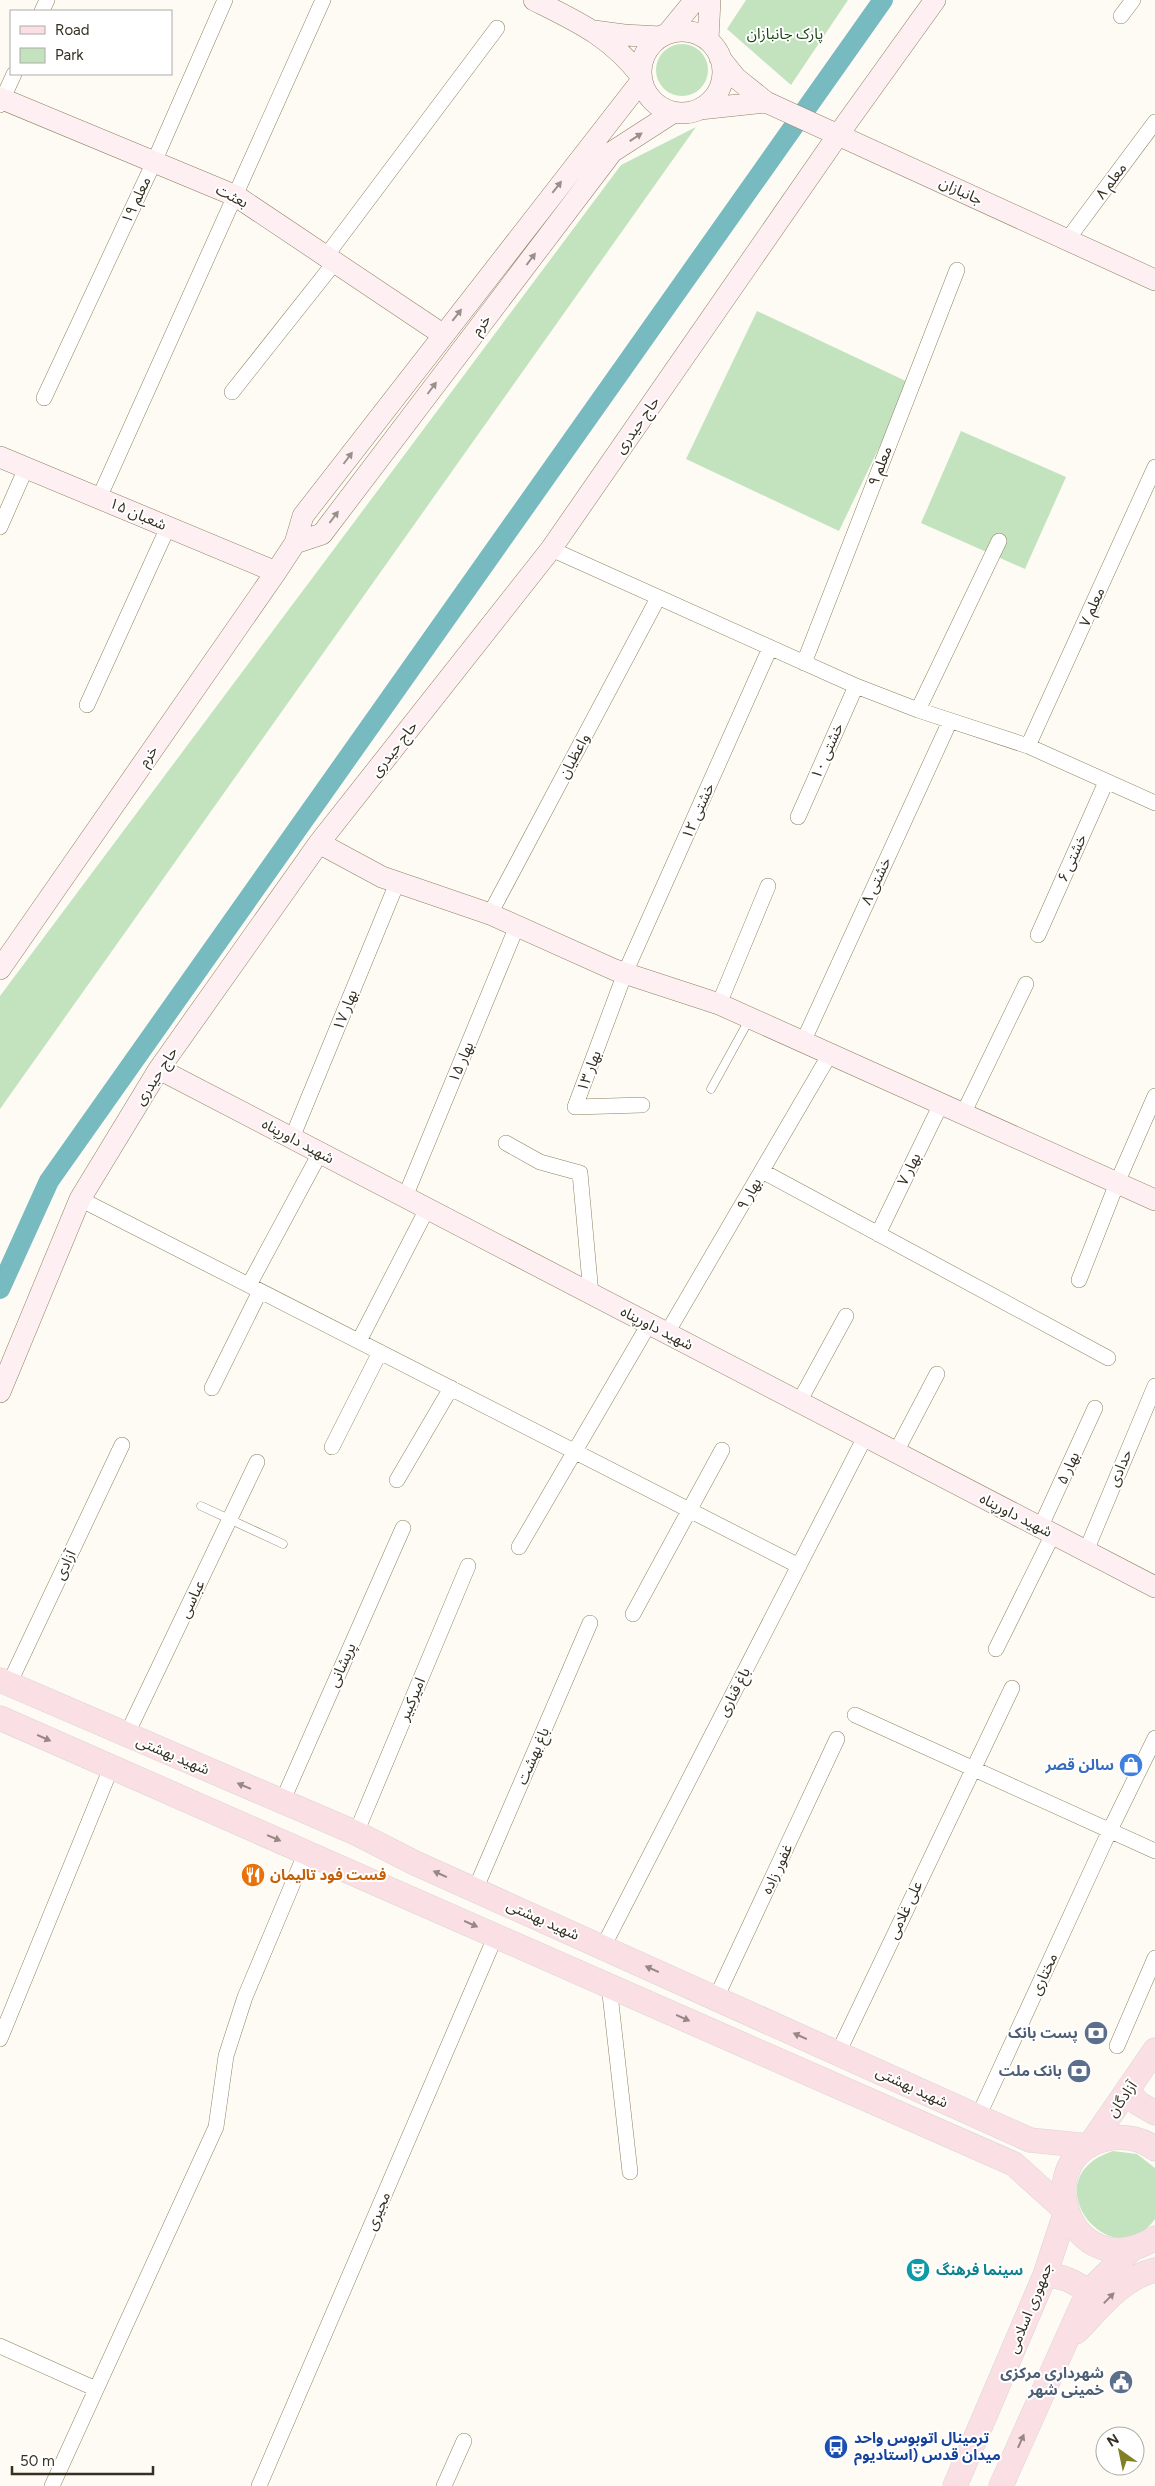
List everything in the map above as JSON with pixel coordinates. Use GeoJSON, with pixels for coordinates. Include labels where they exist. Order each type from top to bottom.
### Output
{"type":"FeatureCollection","features":[{"type":"Feature","properties":{"kind":"main road","name":"شهید بهشتی"},"geometry":{"type":"LineString","coordinates":[[5,1682],[126,1736],[356,1833],[475,1890],[1030,2140],[1089,2146]]}},
{"type":"Feature","properties":{"kind":"main road","name":"شهید بهشتی"},"geometry":{"type":"LineString","coordinates":[[0,1718],[1014,2164],[1066,2211]]}},
{"type":"Feature","properties":{"kind":"main road","name":"آزادگان"},"geometry":{"type":"LineString","coordinates":[[1066,2211],[1063,2193],[1066,2175],[1079,2154],[1089,2146],[1155,2050]]}},
{"type":"Feature","properties":{"kind":"main road"},"geometry":{"type":"LineString","coordinates":[[1128,2091],[1138,2103],[1155,2113]]}},
{"type":"Feature","properties":{"kind":"main road"},"geometry":{"type":"LineString","coordinates":[[1089,2146],[1104,2139],[1120,2136],[1137,2139],[1155,2149]]}},
{"type":"Feature","properties":{"kind":"main road"},"geometry":{"type":"LineString","coordinates":[[1014,2164],[1026,2168],[1036,2161],[1038,2149],[1030,2140]]}},
{"type":"Feature","properties":{"kind":"main road"},"geometry":{"type":"LineString","coordinates":[[1066,2211],[1073,2226],[1084,2238],[1098,2246],[1114,2250],[1146,2245]]}},
{"type":"Feature","properties":{"kind":"main road","name":"جمهوری اسلامی"},"geometry":{"type":"LineString","coordinates":[[955,2486],[1045,2275],[1066,2211]]}},
{"type":"Feature","properties":{"kind":"main road"},"geometry":{"type":"LineString","coordinates":[[1001,2486],[1088,2292],[1146,2245]]}},
{"type":"Feature","properties":{"kind":"main road"},"geometry":{"type":"LineString","coordinates":[[1063,2346],[1118,2289],[1145,2273],[1155,2270]]}},
{"type":"Feature","properties":{"kind":"main road"},"geometry":{"type":"LineString","coordinates":[[1045,2275],[1061,2276],[1076,2282],[1088,2292]]}},
{"type":"Feature","properties":{"kind":"street","name":"معلم ۱۹"},"geometry":{"type":"LineString","coordinates":[[44,398],[154,162],[226,0]]}},
{"type":"Feature","properties":{"kind":"street"},"geometry":{"type":"LineString","coordinates":[[99,498],[323,0]]}},
{"type":"Feature","properties":{"kind":"street"},"geometry":{"type":"LineString","coordinates":[[534,0],[594,30],[621,54],[641,78]]}},
{"type":"Feature","properties":{"kind":"street"},"geometry":{"type":"LineString","coordinates":[[695,0],[664,35],[646,51],[641,63],[641,78],[644,89],[652,100],[662,108],[674,112],[766,102]]}},
{"type":"Feature","properties":{"kind":"street"},"geometry":{"type":"LineString","coordinates":[[708,40],[710,0]]}},
{"type":"Feature","properties":{"kind":"street","name":"حاج حیدری"},"geometry":{"type":"LineString","coordinates":[[0,1392],[80,1199],[159,1069],[319,843],[551,549],[838,135],[935,0]]}},
{"type":"Feature","properties":{"kind":"street"},"geometry":{"type":"LineString","coordinates":[[1121,16],[1133,0]]}},
{"type":"Feature","properties":{"kind":"street"},"geometry":{"type":"LineString","coordinates":[[232,392],[331,259],[497,28]]}},
{"type":"Feature","properties":{"kind":"street"},"geometry":{"type":"LineString","coordinates":[[594,30],[624,36],[664,35],[682,30],[696,33],[708,40],[720,58],[723,78],[718,90],[710,101],[700,109]]}},
{"type":"Feature","properties":{"kind":"street"},"geometry":{"type":"LineString","coordinates":[[720,58],[736,78],[766,102]]}},
{"type":"Feature","properties":{"kind":"street"},"geometry":{"type":"LineString","coordinates":[[1,100],[14,75]]}},
{"type":"Feature","properties":{"kind":"street","name":"خرم"},"geometry":{"type":"LineString","coordinates":[[0,969],[276,572],[295,543],[303,516],[641,78]]}},
{"type":"Feature","properties":{"kind":"street","name":"بعثت"},"geometry":{"type":"LineString","coordinates":[[1,100],[236,196],[442,334]]}},
{"type":"Feature","properties":{"kind":"street","name":"جانبازان"},"geometry":{"type":"LineString","coordinates":[[766,102],[1155,280]]}},
{"type":"Feature","properties":{"kind":"street","name":"خرم"},"geometry":{"type":"LineString","coordinates":[[295,543],[322,534],[612,152],[674,112]]}},
{"type":"Feature","properties":{"kind":"street","name":"معلم ۸"},"geometry":{"type":"LineString","coordinates":[[1067,240],[1155,122]]}},
{"type":"Feature","properties":{"kind":"street"},"geometry":{"type":"LineString","coordinates":[[593,140],[612,152]]}},
{"type":"Feature","properties":{"kind":"street","name":"معلم ۹"},"geometry":{"type":"LineString","coordinates":[[804,663],[957,270]]}},
{"type":"Feature","properties":{"kind":"street","name":"۱۵ شعبان"},"geometry":{"type":"LineString","coordinates":[[0,457],[276,572]]}},
{"type":"Feature","properties":{"kind":"street","name":"معلم ۷"},"geometry":{"type":"LineString","coordinates":[[1028,746],[1155,467]]}},
{"type":"Feature","properties":{"kind":"street"},"geometry":{"type":"LineString","coordinates":[[0,527],[26,468]]}},
{"type":"Feature","properties":{"kind":"street"},"geometry":{"type":"LineString","coordinates":[[86,705],[168,527]]}},
{"type":"Feature","properties":{"kind":"street"},"geometry":{"type":"LineString","coordinates":[[918,710],[999,541]]}},
{"type":"Feature","properties":{"kind":"street"},"geometry":{"type":"LineString","coordinates":[[551,549],[856,686],[918,710],[1028,746],[1155,803]]}},
{"type":"Feature","properties":{"kind":"street","name":"واعظیان"},"geometry":{"type":"LineString","coordinates":[[490,914],[658,598]]}},
{"type":"Feature","properties":{"kind":"street","name":"خشتی ۱۲"},"geometry":{"type":"LineString","coordinates":[[625,973],[770,648]]}},
{"type":"Feature","properties":{"kind":"street","name":"خشتی ۱۰"},"geometry":{"type":"LineString","coordinates":[[798,817],[856,686]]}},
{"type":"Feature","properties":{"kind":"street","name":"خشتی ۸"},"geometry":{"type":"LineString","coordinates":[[803,1042],[950,721]]}},
{"type":"Feature","properties":{"kind":"street","name":"خشتی ۶"},"geometry":{"type":"LineString","coordinates":[[1038,934],[1106,782]]}},
{"type":"Feature","properties":{"kind":"street"},"geometry":{"type":"LineString","coordinates":[[319,843],[382,877],[490,914],[625,973],[719,1004],[1155,1200]]}},
{"type":"Feature","properties":{"kind":"street","name":"بهار ۱۷"},"geometry":{"type":"LineString","coordinates":[[292,1138],[397,882]]}},
{"type":"Feature","properties":{"kind":"street"},"geometry":{"type":"LineString","coordinates":[[719,1004],[768,886]]}},
{"type":"Feature","properties":{"kind":"street","name":"بهار ۱۵"},"geometry":{"type":"LineString","coordinates":[[405,1197],[517,926]]}},
{"type":"Feature","properties":{"kind":"street","name":"بهار ۱۳"},"geometry":{"type":"LineString","coordinates":[[625,973],[575,1106],[642,1105]]}},
{"type":"Feature","properties":{"kind":"street"},"geometry":{"type":"LineString","coordinates":[[963,1114],[1026,984]]}},
{"type":"Feature","properties":{"kind":"street","name":"بهار ۹"},"geometry":{"type":"LineString","coordinates":[[519,1547],[575,1451],[762,1171],[830,1054]]}},
{"type":"Feature","properties":{"kind":"street","name":"شهید داورپناه"},"geometry":{"type":"LineString","coordinates":[[159,1069],[1155,1587]]}},
{"type":"Feature","properties":{"kind":"street"},"geometry":{"type":"LineString","coordinates":[[1079,1280],[1117,1183],[1155,1096]]}},
{"type":"Feature","properties":{"kind":"street","name":"بهار ۷"},"geometry":{"type":"LineString","coordinates":[[878,1234],[941,1104]]}},
{"type":"Feature","properties":{"kind":"street"},"geometry":{"type":"LineString","coordinates":[[506,1143],[540,1162],[580,1173],[591,1294]]}},
{"type":"Feature","properties":{"kind":"street"},"geometry":{"type":"LineString","coordinates":[[212,1388],[255,1288],[320,1153]]}},
{"type":"Feature","properties":{"kind":"street"},"geometry":{"type":"LineString","coordinates":[[762,1171],[1108,1358]]}},
{"type":"Feature","properties":{"kind":"street"},"geometry":{"type":"LineString","coordinates":[[80,1199],[799,1566]]}},
{"type":"Feature","properties":{"kind":"street"},"geometry":{"type":"LineString","coordinates":[[359,1341],[427,1209]]}},
{"type":"Feature","properties":{"kind":"street"},"geometry":{"type":"LineString","coordinates":[[799,1402],[846,1316]]}},
{"type":"Feature","properties":{"kind":"street"},"geometry":{"type":"LineString","coordinates":[[332,1447],[380,1352]]}},
{"type":"Feature","properties":{"kind":"street"},"geometry":{"type":"LineString","coordinates":[[896,1452],[936,1374]]}},
{"type":"Feature","properties":{"kind":"street","name":"حدادی"},"geometry":{"type":"LineString","coordinates":[[1086,1551],[1155,1386]]}},
{"type":"Feature","properties":{"kind":"street"},"geometry":{"type":"LineString","coordinates":[[397,1480],[452,1388]]}},
{"type":"Feature","properties":{"kind":"street","name":"بهار ۵"},"geometry":{"type":"LineString","coordinates":[[996,1649],[1047,1531],[1095,1408]]}},
{"type":"Feature","properties":{"kind":"street","name":"باغ قناری"},"geometry":{"type":"LineString","coordinates":[[603,1947],[866,1437]]}},
{"type":"Feature","properties":{"kind":"street","name":"آزادی"},"geometry":{"type":"LineString","coordinates":[[5,1682],[122,1445]]}},
{"type":"Feature","properties":{"kind":"street"},"geometry":{"type":"LineString","coordinates":[[633,1614],[722,1450]]}},
{"type":"Feature","properties":{"kind":"street","name":"عباسی"},"geometry":{"type":"LineString","coordinates":[[126,1736],[257,1462]]}},
{"type":"Feature","properties":{"kind":"street","name":"پریشانی"},"geometry":{"type":"LineString","coordinates":[[282,1802],[403,1528]]}},
{"type":"Feature","properties":{"kind":"street","name":"امیرکبیر"},"geometry":{"type":"LineString","coordinates":[[356,1833],[468,1566]]}},
{"type":"Feature","properties":{"kind":"street","name":"باغ بهشت"},"geometry":{"type":"LineString","coordinates":[[475,1890],[590,1623]]}},
{"type":"Feature","properties":{"kind":"street","name":"علی غلامی"},"geometry":{"type":"LineString","coordinates":[[838,2053],[972,1767],[1012,1688]]}},
{"type":"Feature","properties":{"kind":"street"},"geometry":{"type":"LineString","coordinates":[[855,1714],[1155,1851]]}},
{"type":"Feature","properties":{"kind":"street","name":"مختاری"},"geometry":{"type":"LineString","coordinates":[[978,2117],[1110,1830],[1155,1738]]}},
{"type":"Feature","properties":{"kind":"street","name":"غفور زاده"},"geometry":{"type":"LineString","coordinates":[[716,1998],[837,1739]]}},
{"type":"Feature","properties":{"kind":"street"},"geometry":{"type":"LineString","coordinates":[[0,2039],[5,2011],[111,1768]]}},
{"type":"Feature","properties":{"kind":"street"},"geometry":{"type":"LineString","coordinates":[[52,2486],[216,2127],[226,2056],[245,1997],[306,1852]]}},
{"type":"Feature","properties":{"kind":"street","name":"مجیری"},"geometry":{"type":"LineString","coordinates":[[259,2486],[496,1935]]}},
{"type":"Feature","properties":{"kind":"street"},"geometry":{"type":"LineString","coordinates":[[1117,2046],[1155,1958]]}},
{"type":"Feature","properties":{"kind":"street"},"geometry":{"type":"LineString","coordinates":[[610,1985],[630,2172]]}},
{"type":"Feature","properties":{"kind":"street"},"geometry":{"type":"LineString","coordinates":[[0,2346],[96,2390]]}},
{"type":"Feature","properties":{"kind":"street"},"geometry":{"type":"LineString","coordinates":[[444,2486],[464,2441]]}},
{"type":"Feature","properties":{"kind":"lane"},"geometry":{"type":"LineString","coordinates":[[711,1089],[750,1018]]}},
{"type":"Feature","properties":{"kind":"lane"},"geometry":{"type":"LineString","coordinates":[[201,1506],[282,1544]]}},
{"type":"Feature","properties":{"kind":"green space","name":"پارک جانبازان"},"geometry":{"type":"Polygon","coordinates":[[[746,0],[848,0],[791,85],[727,29],[746,0]]]}},
{"type":"Feature","properties":{"kind":"green space"},"geometry":{"type":"Polygon","coordinates":[[[682,44],[696,48],[704,56],[708,70],[704,84],[696,92],[682,96],[668,92],[660,84],[656,70],[660,56],[668,48],[682,44]]]}},
{"type":"Feature","properties":{"kind":"green space"},"geometry":{"type":"Polygon","coordinates":[[[696,127],[0,1109],[0,996],[621,165],[696,127]]]}},
{"type":"Feature","properties":{"kind":"green space"},"geometry":{"type":"Polygon","coordinates":[[[757,311],[910,383],[839,531],[686,459],[757,311]]]}},
{"type":"Feature","properties":{"kind":"green space"},"geometry":{"type":"Polygon","coordinates":[[[961,431],[1066,477],[1025,569],[921,523],[961,431]]]}},
{"type":"Feature","properties":{"kind":"green space"},"geometry":{"type":"Polygon","coordinates":[[[1113,2151],[1137,2154],[1155,2168],[1155,2219],[1137,2235],[1118,2238],[1101,2231],[1086,2218],[1078,2200],[1078,2182],[1089,2164],[1113,2151]]]}},
{"type":"Feature","properties":{"kind":"waterway"},"geometry":{"type":"LineString","coordinates":[[0,1289],[49,1181],[883,0]]}},
{"type":"Feature","properties":{"kind":"place","name":"سالن قصر"},"geometry":{"type":"Point","coordinates":[1131,1765]}},
{"type":"Feature","properties":{"kind":"place","name":"فست فود تالیمان"},"geometry":{"type":"Point","coordinates":[253,1875]}},
{"type":"Feature","properties":{"kind":"place","name":"پست بانک"},"geometry":{"type":"Point","coordinates":[1096,2033]}},
{"type":"Feature","properties":{"kind":"place","name":"بانک ملت"},"geometry":{"type":"Point","coordinates":[1079,2071]}},
{"type":"Feature","properties":{"kind":"place","name":"سینما فرهنگ"},"geometry":{"type":"Point","coordinates":[918,2270]}},
{"type":"Feature","properties":{"kind":"place","name":"شهرداری مرکزی خمینی شهر"},"geometry":{"type":"Point","coordinates":[1121,2382]}},
{"type":"Feature","properties":{"kind":"place","name":"ترمینال اتوبوس واحد میدان قدس (استادیوم"},"geometry":{"type":"Point","coordinates":[836,2447]}}]}
